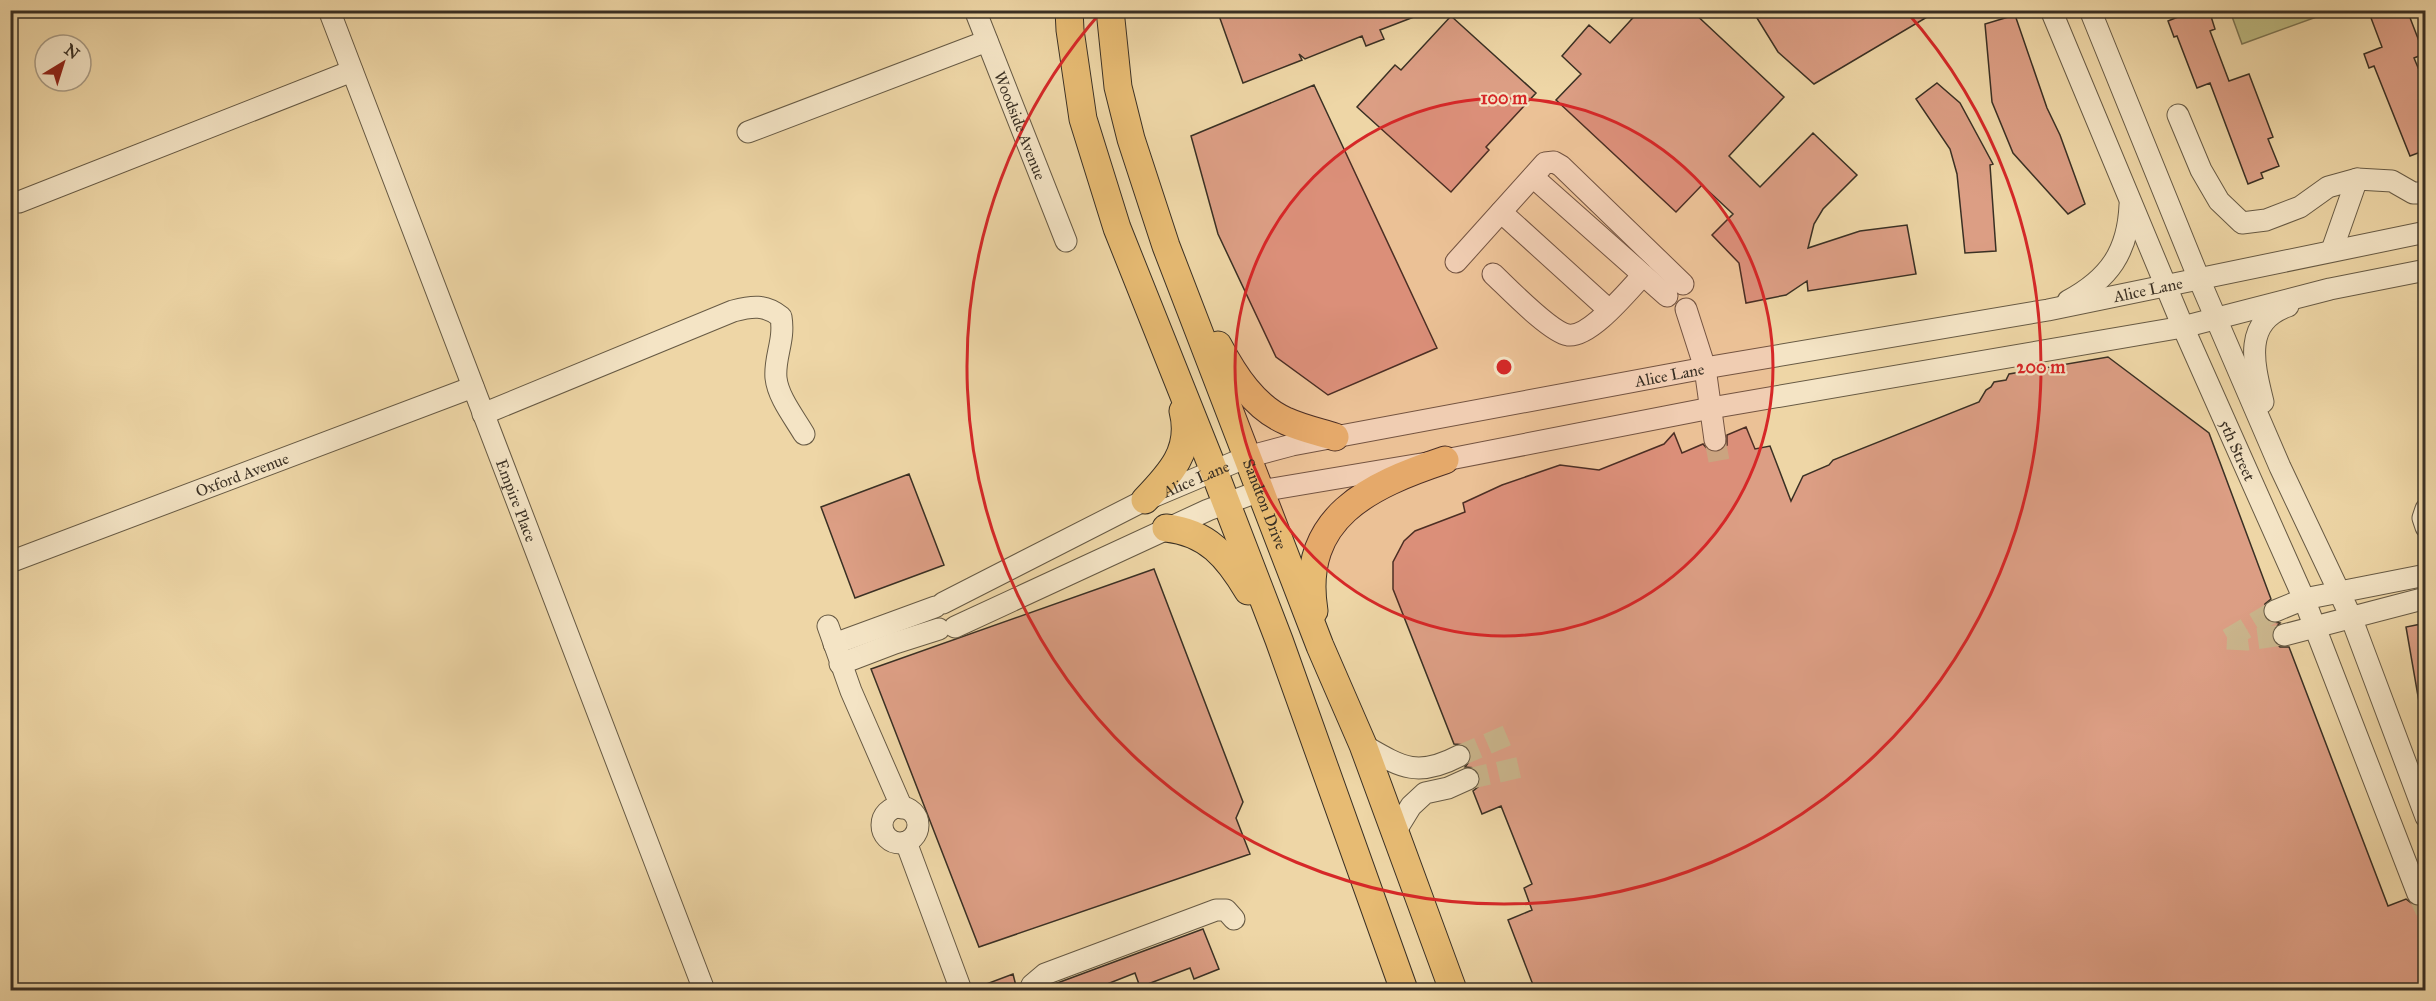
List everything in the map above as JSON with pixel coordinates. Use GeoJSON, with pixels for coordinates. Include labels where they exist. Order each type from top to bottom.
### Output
{"type":"FeatureCollection","features":[{"type":"Feature","properties":{"kind":"main road"},"geometry":{"type":"LineString","coordinates":[[1069,10],[1083,119],[1117,228],[1279,640],[1404,990]]}},
{"type":"Feature","properties":{"kind":"main road","name":"Sandton Drive"},"geometry":{"type":"LineString","coordinates":[[1110,10],[1118,87],[1131,140],[1166,246],[1320,646],[1363,745],[1453,990]]}},
{"type":"Feature","properties":{"kind":"main road"},"geometry":{"type":"LineString","coordinates":[[1166,246],[1229,365],[1247,392],[1266,409],[1286,422],[1335,437]]}},
{"type":"Feature","properties":{"kind":"main road"},"geometry":{"type":"LineString","coordinates":[[1145,500],[1176,465],[1185,440],[1186,424],[1172,369]]}},
{"type":"Feature","properties":{"kind":"main road"},"geometry":{"type":"LineString","coordinates":[[1320,646],[1313,604],[1312,577],[1316,553],[1322,537],[1339,514],[1357,499],[1405,473],[1445,460]]}},
{"type":"Feature","properties":{"kind":"main road"},"geometry":{"type":"LineString","coordinates":[[1166,528],[1193,534],[1216,548],[1228,560],[1279,640]]}},
{"type":"Feature","properties":{"kind":"street","name":"Empire Place"},"geometry":{"type":"LineString","coordinates":[[328,10],[704,990]]}},
{"type":"Feature","properties":{"kind":"street","name":"Woodside Avenue"},"geometry":{"type":"LineString","coordinates":[[975,10],[1066,242]]}},
{"type":"Feature","properties":{"kind":"street","name":"5th Street"},"geometry":{"type":"LineString","coordinates":[[2051,10],[2183,327],[2304,599],[2418,894]]}},
{"type":"Feature","properties":{"kind":"street","name":"5th Street"},"geometry":{"type":"LineString","coordinates":[[2090,10],[2199,279],[2218,318],[2280,467],[2351,617],[2426,817]]}},
{"type":"Feature","properties":{"kind":"street"},"geometry":{"type":"LineString","coordinates":[[748,132],[987,41]]}},
{"type":"Feature","properties":{"kind":"street"},"geometry":{"type":"LineString","coordinates":[[19,202],[352,71]]}},
{"type":"Feature","properties":{"kind":"street"},"geometry":{"type":"LineString","coordinates":[[2178,116],[2201,170],[2219,201],[2242,223],[2266,220],[2300,207],[2328,187],[2357,178],[2392,181],[2413,193],[2426,193]]}},
{"type":"Feature","properties":{"kind":"street"},"geometry":{"type":"LineString","coordinates":[[1456,262],[1533,177],[1550,162],[1561,166],[1675,290]]}},
{"type":"Feature","properties":{"kind":"street"},"geometry":{"type":"LineString","coordinates":[[1533,177],[1643,275],[1675,290],[1690,288],[1694,295],[1693,304],[1686,309],[1705,368],[1714,440]]}},
{"type":"Feature","properties":{"kind":"street"},"geometry":{"type":"LineString","coordinates":[[2332,250],[2357,178]]}},
{"type":"Feature","properties":{"kind":"street"},"geometry":{"type":"LineString","coordinates":[[2048,310],[2081,294],[2102,278],[2115,262],[2129,228],[2130,203]]}},
{"type":"Feature","properties":{"kind":"street"},"geometry":{"type":"LineString","coordinates":[[1501,212],[1612,307]]}},
{"type":"Feature","properties":{"kind":"street","name":"Alice Lane"},"geometry":{"type":"LineString","coordinates":[[834,644],[939,605],[1145,500],[1247,457],[1292,444],[1705,368],[2048,310],[2426,232]]}},
{"type":"Feature","properties":{"kind":"street","name":"Alice Lane"},"geometry":{"type":"LineString","coordinates":[[834,644],[895,643],[947,628],[1225,502],[1260,491],[1445,460],[1711,408],[2183,327],[2330,289],[2426,270]]}},
{"type":"Feature","properties":{"kind":"street"},"geometry":{"type":"LineString","coordinates":[[1492,274],[1556,331],[1570,335],[1587,329],[1643,275]]}},
{"type":"Feature","properties":{"kind":"street"},"geometry":{"type":"LineString","coordinates":[[2280,467],[2258,377],[2254,350],[2256,337],[2265,320],[2276,311],[2319,296],[2330,289]]}},
{"type":"Feature","properties":{"kind":"street"},"geometry":{"type":"LineString","coordinates":[[483,414],[734,311],[754,306],[772,310],[781,317],[784,332],[776,378],[781,394],[804,434]]}},
{"type":"Feature","properties":{"kind":"street","name":"Oxford Avenue"},"geometry":{"type":"LineString","coordinates":[[10,562],[473,387]]}},
{"type":"Feature","properties":{"kind":"street"},"geometry":{"type":"LineString","coordinates":[[2426,509],[2423,518],[2426,527]]}},
{"type":"Feature","properties":{"kind":"street"},"geometry":{"type":"LineString","coordinates":[[2275,611],[2304,599],[2426,575]]}},
{"type":"Feature","properties":{"kind":"street"},"geometry":{"type":"LineString","coordinates":[[2284,635],[2426,598]]}},
{"type":"Feature","properties":{"kind":"street"},"geometry":{"type":"LineString","coordinates":[[939,605],[932,619],[947,628]]}},
{"type":"Feature","properties":{"kind":"street"},"geometry":{"type":"LineString","coordinates":[[834,644],[879,758],[902,808],[912,813],[917,824],[915,835],[906,842],[890,840],[883,832],[879,758]]}},
{"type":"Feature","properties":{"kind":"street"},"geometry":{"type":"LineString","coordinates":[[1363,745],[1394,763],[1420,770],[1443,764],[1459,756]]}},
{"type":"Feature","properties":{"kind":"street"},"geometry":{"type":"LineString","coordinates":[[1395,832],[1411,806],[1425,793],[1448,788],[1468,778]]}},
{"type":"Feature","properties":{"kind":"street"},"geometry":{"type":"LineString","coordinates":[[883,821],[888,812],[902,808]]}},
{"type":"Feature","properties":{"kind":"street"},"geometry":{"type":"LineString","coordinates":[[906,842],[961,990]]}},
{"type":"Feature","properties":{"kind":"street"},"geometry":{"type":"LineString","coordinates":[[1030,990],[1032,985],[1045,974],[1216,910],[1226,910],[1234,919]]}},
{"type":"Feature","properties":{"kind":"shaded area"},"geometry":{"type":"Polygon","coordinates":[[[2333,10],[2242,44],[2230,11],[2333,10]]]}},
{"type":"Feature","properties":{"kind":"building"},"geometry":{"type":"Polygon","coordinates":[[[1217,10],[1427,10],[1427,12],[1380,30],[1384,39],[1366,46],[1362,36],[1305,59],[1299,54],[1302,60],[1243,83],[1217,10]]]}},
{"type":"Feature","properties":{"kind":"building"},"geometry":{"type":"Polygon","coordinates":[[[1640,10],[1691,10],[1784,97],[1729,156],[1760,187],[1813,133],[1857,175],[1823,209],[1814,224],[1808,248],[1860,231],[1907,225],[1916,274],[1808,291],[1807,281],[1786,295],[1746,303],[1739,263],[1712,235],[1733,214],[1702,185],[1676,212],[1556,100],[1581,74],[1562,56],[1589,25],[1610,43],[1640,10]]]}},
{"type":"Feature","properties":{"kind":"building"},"geometry":{"type":"Polygon","coordinates":[[[1752,10],[1939,10],[1814,84],[1778,52],[1752,10]]]}},
{"type":"Feature","properties":{"kind":"building"},"geometry":{"type":"Polygon","coordinates":[[[2195,10],[2209,10],[2215,29],[2210,31],[2229,81],[2249,74],[2273,137],[2268,139],[2279,166],[2261,173],[2263,178],[2248,184],[2210,83],[2197,88],[2177,36],[2174,37],[2168,21],[2195,10]]]}},
{"type":"Feature","properties":{"kind":"building"},"geometry":{"type":"Polygon","coordinates":[[[2368,10],[2407,10],[2424,54],[2414,58],[2424,82],[2419,84],[2426,101],[2426,150],[2410,156],[2374,66],[2369,68],[2364,54],[2382,47],[2368,10]]]}},
{"type":"Feature","properties":{"kind":"building"},"geometry":{"type":"Polygon","coordinates":[[[2015,15],[2047,108],[2060,135],[2085,204],[2068,214],[2013,153],[1992,102],[1985,24],[2015,15]]]}},
{"type":"Feature","properties":{"kind":"building"},"geometry":{"type":"Polygon","coordinates":[[[1451,16],[1536,93],[1486,147],[1489,150],[1451,192],[1357,107],[1395,65],[1401,70],[1451,16]]]}},
{"type":"Feature","properties":{"kind":"building"},"geometry":{"type":"Polygon","coordinates":[[[1937,83],[1960,103],[1993,164],[1990,165],[1996,251],[1965,253],[1957,174],[1950,149],[1916,99],[1937,83]]]}},
{"type":"Feature","properties":{"kind":"building"},"geometry":{"type":"Polygon","coordinates":[[[1314,85],[1437,348],[1328,395],[1276,357],[1218,234],[1191,136],[1314,85]]]}},
{"type":"Feature","properties":{"kind":"building"},"geometry":{"type":"Polygon","coordinates":[[[2108,357],[2209,433],[2271,599],[2265,604],[2263,615],[2268,621],[2280,623],[2272,631],[2272,639],[2280,647],[2289,647],[2388,906],[2406,899],[2415,906],[2426,904],[2426,990],[1535,990],[1508,920],[1532,910],[1524,888],[1532,884],[1501,806],[1482,814],[1473,791],[1479,786],[1480,774],[1475,768],[1465,767],[1472,758],[1471,751],[1466,745],[1454,744],[1393,589],[1393,562],[1404,541],[1415,531],[1465,512],[1463,503],[1502,485],[1560,465],[1599,470],[1664,444],[1674,433],[1682,453],[1703,444],[1710,452],[1716,453],[1727,445],[1727,435],[1746,427],[1755,449],[1770,446],[1791,501],[1803,476],[1829,465],[1833,460],[1979,402],[1994,382],[2006,380],[2009,374],[2108,357]]]}},
{"type":"Feature","properties":{"kind":"building"},"geometry":{"type":"Polygon","coordinates":[[[909,474],[944,565],[855,598],[821,507],[909,474]]]}},
{"type":"Feature","properties":{"kind":"building"},"geometry":{"type":"Polygon","coordinates":[[[1154,569],[1243,802],[1236,818],[1250,854],[979,947],[871,669],[1154,569]]]}},
{"type":"Feature","properties":{"kind":"building"},"geometry":{"type":"Polygon","coordinates":[[[2426,623],[2426,701],[2419,702],[2406,627],[2426,623]]]}},
{"type":"Feature","properties":{"kind":"building"},"geometry":{"type":"Polygon","coordinates":[[[1203,929],[1219,969],[1194,979],[1190,968],[1140,987],[1135,973],[1092,990],[1045,990],[1052,985],[1203,929]]]}},
{"type":"Feature","properties":{"kind":"building"},"geometry":{"type":"Polygon","coordinates":[[[1013,974],[1017,990],[973,989],[1013,974]]]}},
{"type":"Feature","properties":{"kind":"tunnel"},"geometry":{"type":"LineString","coordinates":[[1715,440],[1719,461]]}},
{"type":"Feature","properties":{"kind":"tunnel"},"geometry":{"type":"LineString","coordinates":[[2228,639],[2275,611]]}},
{"type":"Feature","properties":{"kind":"tunnel"},"geometry":{"type":"LineString","coordinates":[[2227,639],[2247,640],[2284,635]]}},
{"type":"Feature","properties":{"kind":"tunnel"},"geometry":{"type":"LineString","coordinates":[[1459,756],[1508,735]]}},
{"type":"Feature","properties":{"kind":"tunnel"},"geometry":{"type":"LineString","coordinates":[[1468,779],[1521,767]]}},
{"type":"Feature","properties":{"kind":"tunnel"},"geometry":{"type":"LineString","coordinates":[[2418,894],[2426,911]]}}]}
